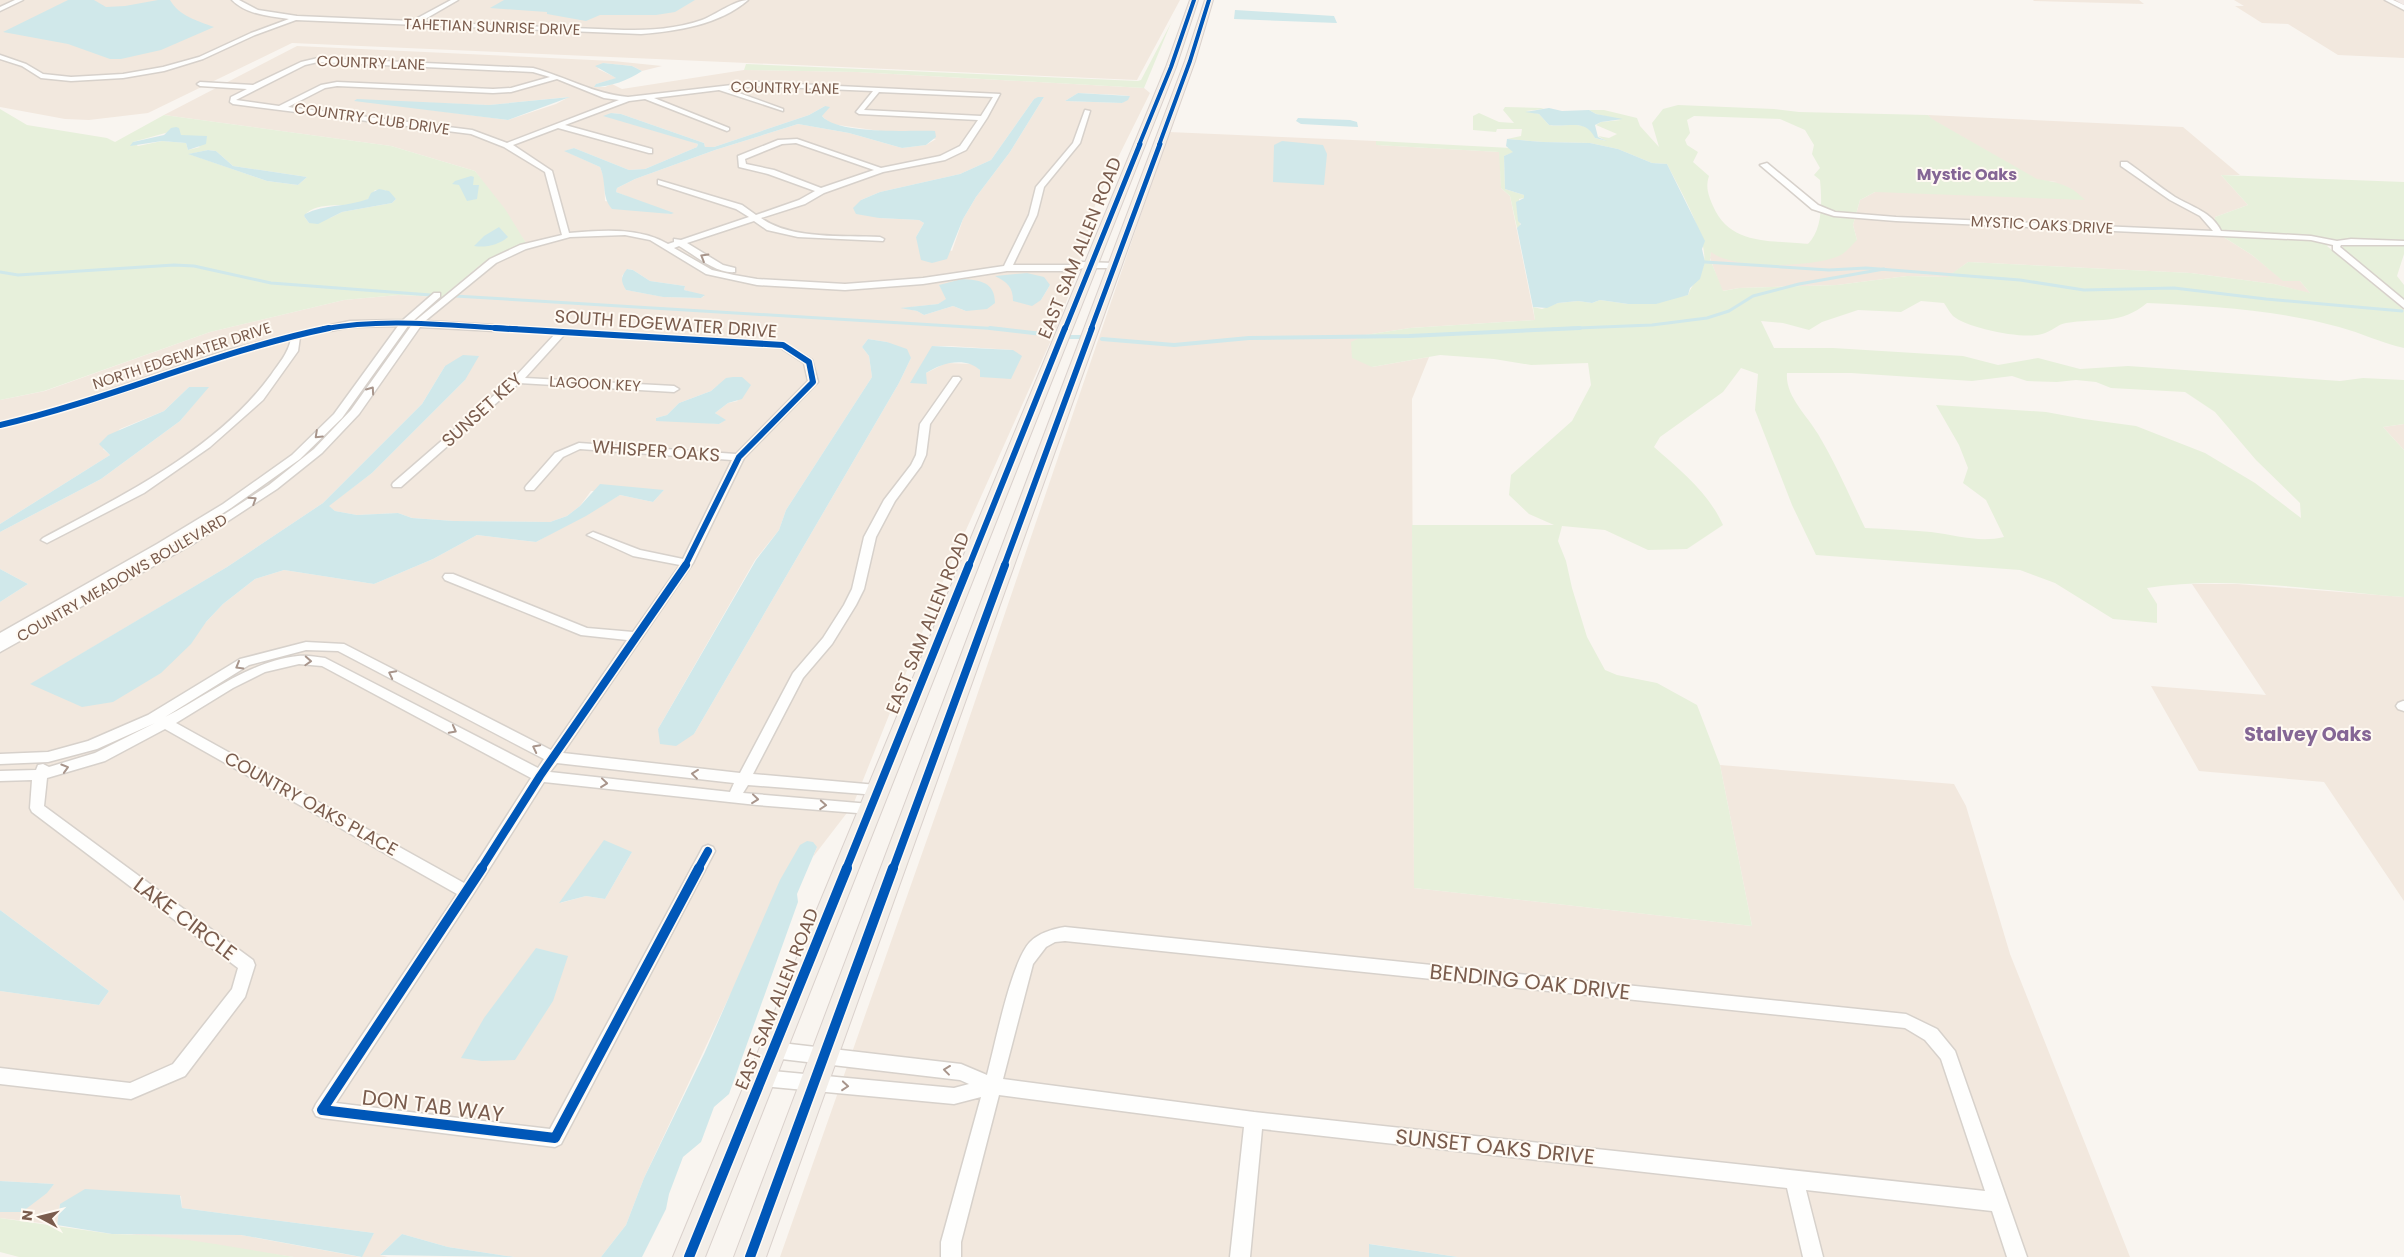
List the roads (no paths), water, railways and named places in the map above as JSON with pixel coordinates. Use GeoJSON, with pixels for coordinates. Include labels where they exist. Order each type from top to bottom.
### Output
{"type":"FeatureCollection","features":[{"type":"Feature","properties":{"kind":"highway"},"geometry":{"type":"LineString","coordinates":[[2400,0],[2404,2]]}},
{"type":"Feature","properties":{"kind":"main road","name":"EAST SAM ALLEN ROAD"},"geometry":{"type":"LineString","coordinates":[[689,1257],[874,800],[1086,265],[1170,67],[1194,0]]}},
{"type":"Feature","properties":{"kind":"main road"},"geometry":{"type":"LineString","coordinates":[[750,1257],[1190,61],[1209,0]]}},
{"type":"Feature","properties":{"kind":"street"},"geometry":{"type":"LineString","coordinates":[[0,9],[20,0]]}},
{"type":"Feature","properties":{"kind":"street","name":"TAHETIAN SUNRISE DRIVE"},"geometry":{"type":"LineString","coordinates":[[235,0],[252,9],[297,18],[624,32],[686,27],[724,15],[746,0]]}},
{"type":"Feature","properties":{"kind":"street"},"geometry":{"type":"LineString","coordinates":[[413,23],[455,0]]}},
{"type":"Feature","properties":{"kind":"street"},"geometry":{"type":"LineString","coordinates":[[2388,0],[2404,8]]}},
{"type":"Feature","properties":{"kind":"street"},"geometry":{"type":"LineString","coordinates":[[0,57],[24,65],[41,76],[71,79],[123,76],[170,67],[200,58],[253,34],[297,18]]}},
{"type":"Feature","properties":{"kind":"street","name":"COUNTRY LANE"},"geometry":{"type":"LineString","coordinates":[[282,108],[233,102],[233,98],[303,62],[318,60],[532,70],[557,77],[606,97],[628,100],[758,84],[998,95],[963,148],[942,158],[881,170],[821,191],[802,202],[668,247]]}},
{"type":"Feature","properties":{"kind":"street","name":"COUNTRY CLUB DRIVE"},"geometry":{"type":"LineString","coordinates":[[282,108],[323,86],[337,84],[493,91],[512,90],[557,77]]}},
{"type":"Feature","properties":{"kind":"street"},"geometry":{"type":"LineString","coordinates":[[200,84],[254,87]]}},
{"type":"Feature","properties":{"kind":"street"},"geometry":{"type":"LineString","coordinates":[[716,88],[782,110]]}},
{"type":"Feature","properties":{"kind":"street"},"geometry":{"type":"LineString","coordinates":[[877,90],[859,112],[984,118]]}},
{"type":"Feature","properties":{"kind":"street"},"geometry":{"type":"LineString","coordinates":[[648,98],[727,129]]}},
{"type":"Feature","properties":{"kind":"street"},"geometry":{"type":"LineString","coordinates":[[507,145],[628,100]]}},
{"type":"Feature","properties":{"kind":"street","name":"COUNTRY CLUB DRIVE"},"geometry":{"type":"LineString","coordinates":[[282,108],[472,132],[507,145],[548,171],[565,234]]}},
{"type":"Feature","properties":{"kind":"street"},"geometry":{"type":"LineString","coordinates":[[1008,264],[1033,215],[1040,187],[1076,143],[1087,111]]}},
{"type":"Feature","properties":{"kind":"street"},"geometry":{"type":"LineString","coordinates":[[558,126],[649,152]]}},
{"type":"Feature","properties":{"kind":"street"},"geometry":{"type":"LineString","coordinates":[[821,191],[771,172],[742,165],[741,158],[781,142],[797,141],[881,170]]}},
{"type":"Feature","properties":{"kind":"street"},"geometry":{"type":"LineString","coordinates":[[2124,164],[2167,195],[2207,217],[2216,226],[2218,234]]}},
{"type":"Feature","properties":{"kind":"street","name":"MYSTIC OAKS DRIVE"},"geometry":{"type":"LineString","coordinates":[[1764,165],[1815,207],[1834,214],[2311,238],[2336,246]]}},
{"type":"Feature","properties":{"kind":"street"},"geometry":{"type":"LineString","coordinates":[[661,182],[739,207],[770,228],[798,235],[880,239]]}},
{"type":"Feature","properties":{"kind":"street","name":"COUNTRY MEADOWS BOULEVARD"},"geometry":{"type":"LineString","coordinates":[[0,638],[194,527],[293,459],[338,416],[405,323],[452,282],[488,261],[542,239],[599,227],[638,229],[660,234],[681,243],[720,267],[751,275],[869,286],[1008,264],[1040,264],[1074,268],[1086,265],[1114,266]]}},
{"type":"Feature","properties":{"kind":"street","name":"COUNTRY MEADOWS BOULEVARD"},"geometry":{"type":"LineString","coordinates":[[565,234],[624,233],[652,238],[709,272],[757,282],[803,281]]}},
{"type":"Feature","properties":{"kind":"street"},"geometry":{"type":"LineString","coordinates":[[2336,246],[2351,241],[2404,243]]}},
{"type":"Feature","properties":{"kind":"street"},"geometry":{"type":"LineString","coordinates":[[2336,246],[2404,305]]}},
{"type":"Feature","properties":{"kind":"street","name":"COUNTRY MEADOWS BOULEVARD"},"geometry":{"type":"LineString","coordinates":[[0,648],[189,542],[273,487],[308,460],[355,412],[418,323],[488,261]]}},
{"type":"Feature","properties":{"kind":"street"},"geometry":{"type":"LineString","coordinates":[[452,282],[465,282]]}},
{"type":"Feature","properties":{"kind":"street","name":"SOUTH EDGEWATER DRIVE"},"geometry":{"type":"LineString","coordinates":[[405,323],[782,345],[809,362],[813,382],[739,457],[687,563],[540,776]]}},
{"type":"Feature","properties":{"kind":"street","name":"NORTH EDGEWATER DRIVE"},"geometry":{"type":"LineString","coordinates":[[0,425],[51,413],[228,352],[350,324],[405,323]]}},
{"type":"Feature","properties":{"kind":"street","name":"SUNSET KEY"},"geometry":{"type":"LineString","coordinates":[[397,485],[517,380],[563,332]]}},
{"type":"Feature","properties":{"kind":"street"},"geometry":{"type":"LineString","coordinates":[[47,540],[140,491],[206,445],[259,398],[293,351],[296,335]]}},
{"type":"Feature","properties":{"kind":"street","name":"LAGOON KEY"},"geometry":{"type":"LineString","coordinates":[[517,380],[674,389]]}},
{"type":"Feature","properties":{"kind":"street"},"geometry":{"type":"LineString","coordinates":[[734,797],[798,676],[828,641],[850,606],[858,588],[870,537],[890,500],[916,466],[921,455],[925,424],[956,380]]}},
{"type":"Feature","properties":{"kind":"street","name":"WHISPER OAKS"},"geometry":{"type":"LineString","coordinates":[[530,488],[559,456],[578,446],[739,457]]}},
{"type":"Feature","properties":{"kind":"street"},"geometry":{"type":"LineString","coordinates":[[293,459],[308,460]]}},
{"type":"Feature","properties":{"kind":"street"},"geometry":{"type":"LineString","coordinates":[[593,535],[637,554],[687,563]]}},
{"type":"Feature","properties":{"kind":"street"},"geometry":{"type":"LineString","coordinates":[[449,577],[585,632],[637,637]]}},
{"type":"Feature","properties":{"kind":"street"},"geometry":{"type":"LineString","coordinates":[[0,776],[40,775],[100,757],[160,720],[260,670],[277,659],[306,646],[340,647],[553,757],[784,784],[874,800]]}},
{"type":"Feature","properties":{"kind":"street"},"geometry":{"type":"LineString","coordinates":[[277,659],[325,662],[540,776],[776,801],[874,800]]}},
{"type":"Feature","properties":{"kind":"street"},"geometry":{"type":"LineString","coordinates":[[0,759],[48,757],[92,745],[160,720]]}},
{"type":"Feature","properties":{"kind":"street","name":"COUNTRY OAKS PLACE"},"geometry":{"type":"LineString","coordinates":[[160,720],[467,892]]}},
{"type":"Feature","properties":{"kind":"street","name":"LAKE CIRCLE"},"geometry":{"type":"LineString","coordinates":[[0,1076],[131,1091],[179,1070],[239,992],[247,965],[37,808],[40,775],[48,757]]}},
{"type":"Feature","properties":{"kind":"street","name":"DON TAB WAY"},"geometry":{"type":"LineString","coordinates":[[540,776],[467,892],[322,1110],[555,1138],[708,851]]}},
{"type":"Feature","properties":{"kind":"street"},"geometry":{"type":"LineString","coordinates":[[776,801],[784,784]]}},
{"type":"Feature","properties":{"kind":"street","name":"BENDING OAK DRIVE"},"geometry":{"type":"LineString","coordinates":[[951,1257],[951,1242],[1025,963],[1036,944],[1056,934],[1898,1020],[1928,1031],[1944,1046],[2017,1257]]}},
{"type":"Feature","properties":{"kind":"street","name":"SUNSET OAKS DRIVE"},"geometry":{"type":"LineString","coordinates":[[773,1050],[960,1072],[993,1086],[1254,1120],[1998,1202]]}},
{"type":"Feature","properties":{"kind":"street","name":"SUNSET OAKS DRIVE"},"geometry":{"type":"LineString","coordinates":[[761,1078],[954,1096],[993,1086]]}},
{"type":"Feature","properties":{"kind":"street"},"geometry":{"type":"LineString","coordinates":[[1240,1257],[1254,1120]]}},
{"type":"Feature","properties":{"kind":"street"},"geometry":{"type":"LineString","coordinates":[[1795,1181],[1812,1257]]}},
{"type":"Feature","properties":{"kind":"water"},"geometry":{"type":"Polygon","coordinates":[[[68,0],[94,0],[106,7],[170,0],[184,14],[214,27],[161,50],[121,59],[110,59],[68,44],[3,32],[68,0]]]}},
{"type":"Feature","properties":{"kind":"water"},"geometry":{"type":"Polygon","coordinates":[[[504,0],[695,0],[675,12],[656,15],[600,15],[586,21],[547,14],[547,12],[490,8],[504,0]]]}},
{"type":"Feature","properties":{"kind":"water"},"geometry":{"type":"Polygon","coordinates":[[[1235,10],[1334,16],[1337,23],[1234,19],[1235,10]]]}},
{"type":"Feature","properties":{"kind":"water"},"geometry":{"type":"Polygon","coordinates":[[[603,63],[632,66],[642,71],[619,82],[594,87],[596,84],[616,78],[595,66],[603,63]]]}},
{"type":"Feature","properties":{"kind":"water"},"geometry":{"type":"Polygon","coordinates":[[[1078,93],[1130,96],[1128,100],[1122,103],[1065,101],[1078,93]]]}},
{"type":"Feature","properties":{"kind":"water"},"geometry":{"type":"Polygon","coordinates":[[[570,97],[508,120],[354,101],[357,99],[489,105],[570,97]]]}},
{"type":"Feature","properties":{"kind":"water"},"geometry":{"type":"Polygon","coordinates":[[[1044,97],[1010,152],[976,197],[963,219],[947,259],[932,263],[921,260],[916,237],[924,223],[919,220],[879,218],[856,214],[853,208],[861,200],[880,192],[960,174],[991,160],[1034,99],[1044,97]]]}},
{"type":"Feature","properties":{"kind":"water"},"geometry":{"type":"Polygon","coordinates":[[[825,106],[830,107],[822,116],[830,122],[843,126],[875,130],[935,131],[936,137],[926,145],[902,148],[849,133],[798,124],[715,150],[635,179],[617,188],[616,192],[674,213],[671,214],[612,209],[606,199],[600,167],[564,151],[574,148],[629,170],[645,169],[697,147],[698,144],[603,116],[611,113],[621,114],[704,143],[705,147],[714,147],[809,115],[825,106]]]}},
{"type":"Feature","properties":{"kind":"water"},"geometry":{"type":"Polygon","coordinates":[[[1549,108],[1562,111],[1589,110],[1596,114],[1623,119],[1601,122],[1595,125],[1598,137],[1607,141],[1595,138],[1591,132],[1581,126],[1549,125],[1539,114],[1525,112],[1549,108]]]}},
{"type":"Feature","properties":{"kind":"water"},"geometry":{"type":"Polygon","coordinates":[[[1298,118],[1350,120],[1357,122],[1358,127],[1301,124],[1296,121],[1298,118]]]}},
{"type":"Feature","properties":{"kind":"water"},"geometry":{"type":"Polygon","coordinates":[[[171,128],[179,128],[181,135],[207,136],[206,144],[188,150],[186,143],[162,141],[130,146],[133,142],[164,135],[171,128]]]}},
{"type":"Feature","properties":{"kind":"water"},"geometry":{"type":"Polygon","coordinates":[[[1507,139],[1590,143],[1618,149],[1652,163],[1667,164],[1705,241],[1702,249],[1705,262],[1700,279],[1690,288],[1688,295],[1656,304],[1628,304],[1600,300],[1592,303],[1578,301],[1558,303],[1547,308],[1533,307],[1517,228],[1521,224],[1518,221],[1516,202],[1524,198],[1524,195],[1505,189],[1504,156],[1513,152],[1506,146],[1507,139]]]}},
{"type":"Feature","properties":{"kind":"water"},"geometry":{"type":"Polygon","coordinates":[[[1282,141],[1323,145],[1327,154],[1324,185],[1273,182],[1274,145],[1282,141]]]}},
{"type":"Feature","properties":{"kind":"water"},"geometry":{"type":"Polygon","coordinates":[[[208,150],[216,151],[233,166],[307,177],[298,185],[267,181],[188,154],[208,150]]]}},
{"type":"Feature","properties":{"kind":"water"},"geometry":{"type":"Polygon","coordinates":[[[471,176],[474,177],[473,185],[479,185],[477,199],[467,201],[459,185],[452,184],[455,181],[471,176]]]}},
{"type":"Feature","properties":{"kind":"water"},"geometry":{"type":"Polygon","coordinates":[[[379,189],[389,191],[396,199],[392,203],[342,212],[318,224],[309,223],[304,216],[320,209],[368,199],[371,193],[379,189]]]}},
{"type":"Feature","properties":{"kind":"water"},"geometry":{"type":"Polygon","coordinates":[[[499,227],[508,237],[492,245],[474,246],[484,236],[499,227]]]}},
{"type":"Feature","properties":{"kind":"water"},"geometry":{"type":"Polygon","coordinates":[[[627,269],[633,270],[650,281],[685,286],[684,290],[705,295],[701,298],[663,297],[626,290],[622,280],[627,269]]]}},
{"type":"Feature","properties":{"kind":"water"},"geometry":{"type":"Polygon","coordinates":[[[1027,273],[1044,277],[1050,285],[1041,300],[1032,306],[1013,301],[1012,292],[1008,286],[1003,280],[995,276],[1027,273]]]}},
{"type":"Feature","properties":{"kind":"water"},"geometry":{"type":"Polygon","coordinates":[[[962,279],[980,281],[989,286],[995,303],[987,309],[966,311],[953,306],[924,315],[917,311],[900,308],[938,304],[946,299],[939,285],[962,279]]]}},
{"type":"Feature","properties":{"kind":"water"},"geometry":{"type":"Polygon","coordinates":[[[868,339],[887,342],[907,349],[911,358],[899,383],[694,734],[676,746],[660,744],[658,729],[756,560],[779,530],[786,510],[872,377],[869,356],[862,347],[868,339]]]}},
{"type":"Feature","properties":{"kind":"water"},"geometry":{"type":"Polygon","coordinates":[[[932,346],[1013,350],[1022,356],[1011,379],[980,377],[980,370],[974,366],[967,363],[953,362],[939,366],[926,373],[927,384],[910,383],[932,346]]]}},
{"type":"Feature","properties":{"kind":"water"},"geometry":{"type":"Polygon","coordinates":[[[463,355],[479,356],[465,380],[372,473],[329,506],[335,511],[357,515],[398,513],[412,518],[454,521],[550,522],[567,516],[580,506],[600,484],[664,490],[653,502],[620,495],[586,516],[536,542],[477,535],[433,559],[374,584],[284,570],[255,579],[223,604],[206,622],[191,644],[161,673],[113,702],[82,707],[30,684],[227,567],[323,503],[422,404],[445,366],[463,355]]]}},
{"type":"Feature","properties":{"kind":"water"},"geometry":{"type":"Polygon","coordinates":[[[742,377],[751,385],[742,399],[728,403],[715,413],[726,420],[719,424],[656,421],[656,418],[667,415],[679,403],[711,391],[726,378],[742,377]]]}},
{"type":"Feature","properties":{"kind":"water"},"geometry":{"type":"Polygon","coordinates":[[[189,387],[209,387],[180,421],[101,479],[0,532],[0,524],[110,455],[99,444],[108,435],[164,411],[189,387]]]}},
{"type":"Feature","properties":{"kind":"water"},"geometry":{"type":"Polygon","coordinates":[[[0,569],[28,584],[0,602],[0,569]]]}},
{"type":"Feature","properties":{"kind":"water"},"geometry":{"type":"Polygon","coordinates":[[[604,840],[632,852],[605,899],[586,896],[559,903],[604,840]]]}},
{"type":"Feature","properties":{"kind":"water"},"geometry":{"type":"Polygon","coordinates":[[[807,841],[813,842],[817,847],[797,894],[798,902],[729,1094],[714,1107],[701,1142],[683,1157],[669,1194],[666,1209],[642,1257],[601,1257],[626,1225],[644,1178],[705,1052],[780,880],[800,845],[807,841]]]}},
{"type":"Feature","properties":{"kind":"water"},"geometry":{"type":"Polygon","coordinates":[[[0,910],[109,991],[99,1005],[0,991],[0,910]]]}},
{"type":"Feature","properties":{"kind":"water"},"geometry":{"type":"Polygon","coordinates":[[[536,948],[568,956],[553,1001],[515,1060],[482,1061],[461,1058],[484,1018],[536,948]]]}},
{"type":"Feature","properties":{"kind":"water"},"geometry":{"type":"Polygon","coordinates":[[[0,1181],[54,1184],[47,1193],[22,1212],[0,1212],[0,1181]]]}},
{"type":"Feature","properties":{"kind":"water"},"geometry":{"type":"Polygon","coordinates":[[[85,1189],[180,1195],[182,1208],[374,1233],[362,1257],[241,1235],[112,1234],[57,1225],[60,1204],[85,1189]]]}},
{"type":"Feature","properties":{"kind":"water"},"geometry":{"type":"Polygon","coordinates":[[[402,1234],[448,1247],[514,1257],[380,1255],[402,1234]]]}},
{"type":"Feature","properties":{"kind":"water"},"geometry":{"type":"Polygon","coordinates":[[[1369,1244],[1458,1257],[1369,1257],[1369,1244]]]}},
{"type":"Feature","properties":{"kind":"waterway"},"geometry":{"type":"LineString","coordinates":[[1705,262],[1829,270],[1866,268],[1882,269]]}},
{"type":"Feature","properties":{"kind":"waterway"},"geometry":{"type":"LineString","coordinates":[[0,272],[18,275],[174,265],[194,266],[271,283],[431,295]]}},
{"type":"Feature","properties":{"kind":"waterway"},"geometry":{"type":"LineString","coordinates":[[1553,329],[1652,325],[1707,318],[1729,311],[1753,296],[1799,284],[1882,269]]}},
{"type":"Feature","properties":{"kind":"waterway"},"geometry":{"type":"LineString","coordinates":[[1882,269],[2020,280],[2084,290],[2174,288],[2266,299],[2402,311]]}},
{"type":"Feature","properties":{"kind":"waterway"},"geometry":{"type":"LineString","coordinates":[[455,296],[996,329]]}},
{"type":"Feature","properties":{"kind":"waterway"},"geometry":{"type":"LineString","coordinates":[[990,328],[996,329]]}},
{"type":"Feature","properties":{"kind":"waterway"},"geometry":{"type":"LineString","coordinates":[[1102,339],[1174,345],[1249,338],[1409,336],[1580,328]]}},
{"type":"Feature","properties":{"kind":"waterway"},"geometry":{"type":"LineString","coordinates":[[996,329],[1001,329]]}},
{"type":"Feature","properties":{"kind":"waterway"},"geometry":{"type":"LineString","coordinates":[[996,329],[1051,335]]}},
{"type":"Feature","properties":{"kind":"waterway"},"geometry":{"type":"LineString","coordinates":[[1070,337],[1081,337]]}},
{"type":"Feature","properties":{"kind":"district","name":"Mystic Oaks"},"geometry":{"type":"Point","coordinates":[1967,174]}},
{"type":"Feature","properties":{"kind":"district","name":"Stalvey Oaks"},"geometry":{"type":"Point","coordinates":[2308,734]}}]}
